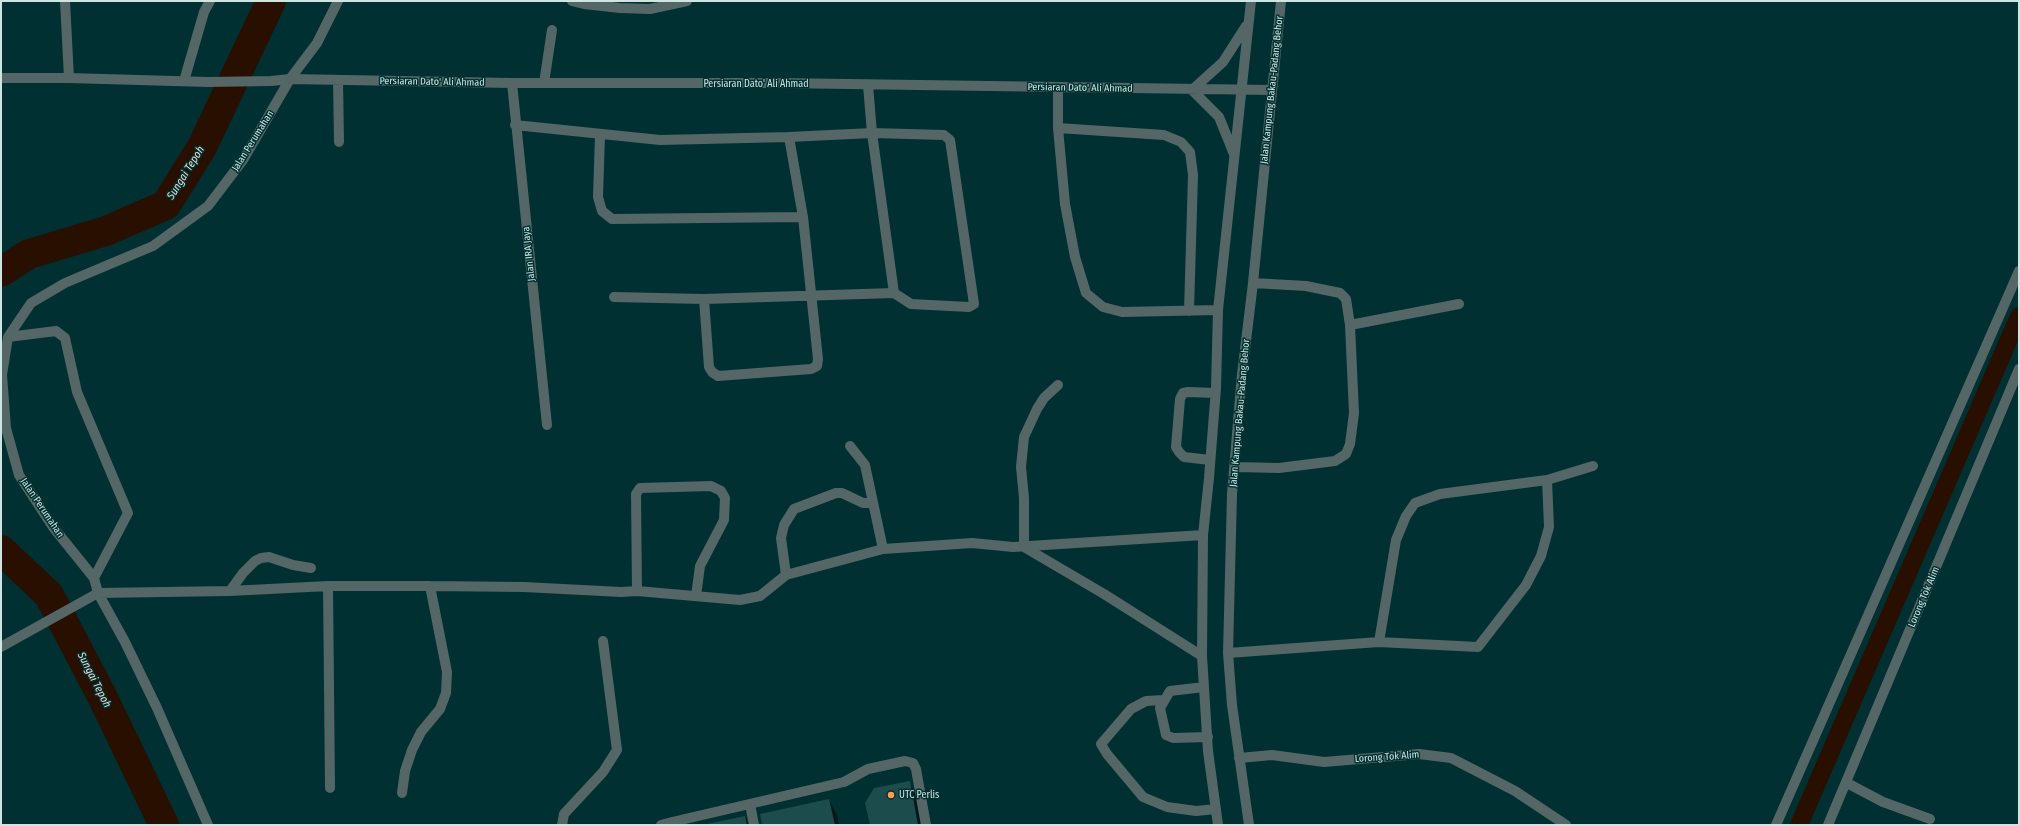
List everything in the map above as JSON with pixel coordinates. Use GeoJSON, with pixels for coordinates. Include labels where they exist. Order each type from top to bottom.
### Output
{"type":"FeatureCollection","features":[{"type":"Feature","properties":{"kind":"street"},"geometry":{"type":"LineString","coordinates":[[66,1],[69,78]]}},
{"type":"Feature","properties":{"kind":"street"},"geometry":{"type":"LineString","coordinates":[[184,81],[204,12],[210,1]]}},
{"type":"Feature","properties":{"kind":"street","name":"Jalan Perumahan"},"geometry":{"type":"LineString","coordinates":[[208,825],[157,708],[125,642],[98,593],[94,578],[53,527],[19,474],[6,428],[2,375],[8,337],[30,303],[65,283],[153,246],[208,206],[243,160],[290,79],[317,43],[338,1]]}},
{"type":"Feature","properties":{"kind":"street"},"geometry":{"type":"LineString","coordinates":[[572,1],[620,8],[650,9],[687,1]]}},
{"type":"Feature","properties":{"kind":"street"},"geometry":{"type":"LineString","coordinates":[[1218,825],[1208,737],[1202,656],[1203,535],[1215,393],[1218,310],[1236,158],[1241,90],[1251,1]]}},
{"type":"Feature","properties":{"kind":"street","name":"Jalan Kampung Bakau-Padang Behor"},"geometry":{"type":"LineString","coordinates":[[1249,825],[1232,705],[1228,653],[1232,502],[1242,374],[1253,283],[1281,1]]}},
{"type":"Feature","properties":{"kind":"street"},"geometry":{"type":"LineString","coordinates":[[1236,158],[1219,117],[1192,90],[1223,62],[1248,23]]}},
{"type":"Feature","properties":{"kind":"street"},"geometry":{"type":"LineString","coordinates":[[544,83],[552,30]]}},
{"type":"Feature","properties":{"kind":"street","name":"Persiaran Dato' Ali Ahmad"},"geometry":{"type":"LineString","coordinates":[[1,78],[69,78],[208,82],[271,81],[290,79],[512,83],[778,83],[1272,90]]}},
{"type":"Feature","properties":{"kind":"street"},"geometry":{"type":"LineString","coordinates":[[338,80],[339,142]]}},
{"type":"Feature","properties":{"kind":"street","name":"Jalan IRA Jaya"},"geometry":{"type":"LineString","coordinates":[[512,83],[515,125],[547,425]]}},
{"type":"Feature","properties":{"kind":"street"},"geometry":{"type":"LineString","coordinates":[[868,85],[872,132],[894,293]]}},
{"type":"Feature","properties":{"kind":"street"},"geometry":{"type":"LineString","coordinates":[[1058,87],[1058,128],[1065,204],[1074,257],[1086,293],[1103,307],[1122,312],[1218,310]]}},
{"type":"Feature","properties":{"kind":"street"},"geometry":{"type":"LineString","coordinates":[[515,125],[600,135],[660,140],[790,137],[872,132],[944,135],[950,140],[974,304],[969,307],[911,304],[894,293],[704,299],[614,297]]}},
{"type":"Feature","properties":{"kind":"street"},"geometry":{"type":"LineString","coordinates":[[1058,128],[1164,135],[1181,142],[1190,152],[1193,176],[1188,311]]}},
{"type":"Feature","properties":{"kind":"street"},"geometry":{"type":"LineString","coordinates":[[600,135],[598,196],[602,211],[612,219],[803,217]]}},
{"type":"Feature","properties":{"kind":"street"},"geometry":{"type":"LineString","coordinates":[[704,299],[709,367],[712,372],[718,376],[811,369],[817,366],[818,359],[810,296],[803,217],[790,137]]}},
{"type":"Feature","properties":{"kind":"street"},"geometry":{"type":"LineString","coordinates":[[1776,825],[2019,271]]}},
{"type":"Feature","properties":{"kind":"street"},"geometry":{"type":"LineString","coordinates":[[1235,467],[1279,468],[1335,461],[1346,454],[1350,444],[1354,413],[1350,325],[1346,299],[1340,293],[1306,286],[1253,283]]}},
{"type":"Feature","properties":{"kind":"street"},"geometry":{"type":"LineString","coordinates":[[1350,325],[1459,304]]}},
{"type":"Feature","properties":{"kind":"street"},"geometry":{"type":"LineString","coordinates":[[8,337],[56,331],[65,338],[77,392],[128,513],[94,578]]}},
{"type":"Feature","properties":{"kind":"street","name":"Lorong Tok Alim"},"geometry":{"type":"LineString","coordinates":[[1828,825],[1847,783],[2019,369]]}},
{"type":"Feature","properties":{"kind":"street"},"geometry":{"type":"LineString","coordinates":[[1024,546],[1024,498],[1021,467],[1024,437],[1037,409],[1044,398],[1058,385]]}},
{"type":"Feature","properties":{"kind":"street"},"geometry":{"type":"LineString","coordinates":[[1210,460],[1184,457],[1176,446],[1180,399],[1183,393],[1215,393]]}},
{"type":"Feature","properties":{"kind":"street"},"geometry":{"type":"LineString","coordinates":[[850,446],[865,465],[883,549]]}},
{"type":"Feature","properties":{"kind":"street"},"geometry":{"type":"LineString","coordinates":[[1379,642],[1396,540],[1406,516],[1415,503],[1440,494],[1547,480],[1593,466]]}},
{"type":"Feature","properties":{"kind":"street"},"geometry":{"type":"LineString","coordinates":[[1228,653],[1379,642],[1478,647],[1526,585],[1542,556],[1549,527],[1547,480]]}},
{"type":"Feature","properties":{"kind":"street"},"geometry":{"type":"LineString","coordinates":[[637,591],[636,494],[640,488],[712,486],[721,491],[725,498],[724,520],[700,566],[696,596]]}},
{"type":"Feature","properties":{"kind":"street"},"geometry":{"type":"LineString","coordinates":[[786,575],[781,538],[787,520],[794,509],[842,492],[863,503],[873,503]]}},
{"type":"Feature","properties":{"kind":"street"},"geometry":{"type":"LineString","coordinates":[[1,647],[85,602],[98,593],[230,591],[328,586],[524,587],[621,592],[637,591],[740,600],[760,596],[786,575],[883,549],[972,542],[1024,546],[1203,535]]}},
{"type":"Feature","properties":{"kind":"street"},"geometry":{"type":"LineString","coordinates":[[1024,546],[1104,594],[1202,656]]}},
{"type":"Feature","properties":{"kind":"street"},"geometry":{"type":"LineString","coordinates":[[230,591],[243,573],[255,561],[261,558],[269,557],[293,566],[311,568]]}},
{"type":"Feature","properties":{"kind":"street"},"geometry":{"type":"LineString","coordinates":[[328,586],[330,788]]}},
{"type":"Feature","properties":{"kind":"street"},"geometry":{"type":"LineString","coordinates":[[402,793],[405,771],[412,750],[421,732],[440,709],[446,693],[447,672],[430,586]]}},
{"type":"Feature","properties":{"kind":"street"},"geometry":{"type":"LineString","coordinates":[[562,825],[564,814],[603,772],[617,750],[603,641]]}},
{"type":"Feature","properties":{"kind":"street"},"geometry":{"type":"LineString","coordinates":[[1204,687],[1170,691],[1163,700],[1160,708],[1166,735],[1173,738],[1208,737]]}},
{"type":"Feature","properties":{"kind":"street"},"geometry":{"type":"LineString","coordinates":[[1163,700],[1146,701],[1131,709],[1101,744],[1107,754],[1143,797],[1167,807],[1196,811],[1216,809]]}},
{"type":"Feature","properties":{"kind":"street","name":"Lorong Tok Alim"},"geometry":{"type":"LineString","coordinates":[[1239,758],[1272,755],[1324,762],[1418,754],[1451,758],[1515,791],[1566,825]]}},
{"type":"Feature","properties":{"kind":"street"},"geometry":{"type":"LineString","coordinates":[[661,825],[673,824],[844,782],[868,769],[905,761],[912,763],[916,769],[926,825]]}},
{"type":"Feature","properties":{"kind":"street"},"geometry":{"type":"LineString","coordinates":[[1847,783],[1883,802],[1930,819]]}},
{"type":"Feature","properties":{"kind":"street"},"geometry":{"type":"LineString","coordinates":[[750,804],[754,825]]}},
{"type":"Feature","properties":{"kind":"building","name":"UTC Perlis"},"geometry":{"type":"Polygon","coordinates":[[[910,781],[918,825],[870,825],[865,803],[874,788],[910,781]]]}},
{"type":"Feature","properties":{"kind":"building"},"geometry":{"type":"Polygon","coordinates":[[[829,799],[835,825],[762,825],[760,814],[829,799]]]}},
{"type":"Feature","properties":{"kind":"building"},"geometry":{"type":"Polygon","coordinates":[[[745,816],[747,825],[707,825],[707,824],[745,816]]]}},
{"type":"Feature","properties":{"kind":"waterway","name":"Sungai Tepoh"},"geometry":{"type":"LineString","coordinates":[[1,272],[29,254],[106,231],[166,205],[202,147],[271,1]]}},
{"type":"Feature","properties":{"kind":"waterway"},"geometry":{"type":"LineString","coordinates":[[1799,825],[2019,316]]}},
{"type":"Feature","properties":{"kind":"waterway","name":"Sungai Tepoh"},"geometry":{"type":"LineString","coordinates":[[1,550],[49,595],[102,696],[164,825]]}},
{"type":"Feature","properties":{"kind":"place","name":"UTC Perlis"},"geometry":{"type":"Point","coordinates":[891,795]}}]}
